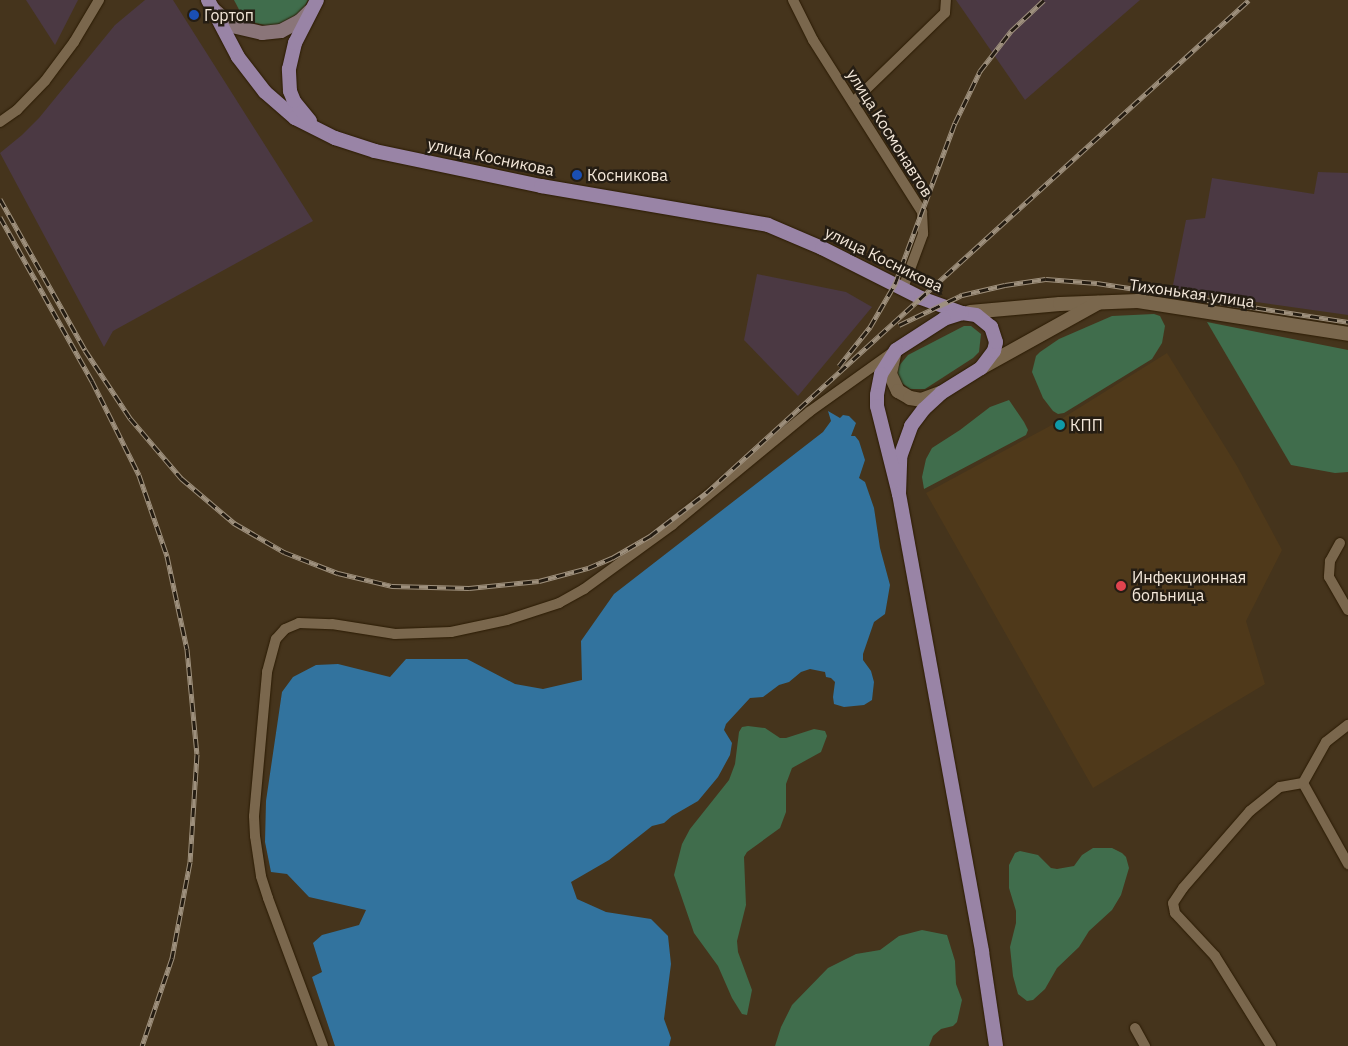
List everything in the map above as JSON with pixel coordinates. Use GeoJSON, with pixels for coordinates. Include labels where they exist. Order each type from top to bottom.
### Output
{"type":"FeatureCollection","features":[{"type":"Feature","properties":{"kind":"main road"},"geometry":{"type":"LineString","coordinates":[[210,4],[232,26],[253,32],[272,33],[291,26],[314,5]]}},
{"type":"Feature","properties":{"kind":"main road","name":"улица Косникова"},"geometry":{"type":"LineString","coordinates":[[210,4],[238,57],[265,92],[295,118],[335,138],[375,151],[541,186],[768,225],[921,298],[966,312]]}},
{"type":"Feature","properties":{"kind":"main road"},"geometry":{"type":"LineString","coordinates":[[314,5],[290,56],[290,91],[298,108],[308,119],[335,138]]}},
{"type":"Feature","properties":{"kind":"main road"},"geometry":{"type":"LineString","coordinates":[[899,494],[900,457],[906,436],[920,414],[941,393],[981,368],[994,351],[994,334],[988,322],[966,312],[944,319],[896,350],[881,374],[877,406],[899,494],[982,952],[996,1046]]}},
{"type":"Feature","properties":{"kind":"street"},"geometry":{"type":"LineString","coordinates":[[0,122],[17,110],[45,81],[74,42],[99,0]]}},
{"type":"Feature","properties":{"kind":"street","name":"улица Космонавтов"},"geometry":{"type":"LineString","coordinates":[[792,0],[813,40],[922,212],[923,234],[903,288]]}},
{"type":"Feature","properties":{"kind":"street"},"geometry":{"type":"LineString","coordinates":[[853,102],[945,13],[946,0]]}},
{"type":"Feature","properties":{"kind":"street"},"geometry":{"type":"LineString","coordinates":[[981,368],[1103,301]]}},
{"type":"Feature","properties":{"kind":"street","name":"Тихонькая улица"},"geometry":{"type":"LineString","coordinates":[[966,312],[1103,301],[1147,302],[1348,334]]}},
{"type":"Feature","properties":{"kind":"street"},"geometry":{"type":"LineString","coordinates":[[896,350],[890,374],[898,391],[910,398],[921,400],[941,393]]}},
{"type":"Feature","properties":{"kind":"street"},"geometry":{"type":"LineString","coordinates":[[323,1046],[268,898],[261,876],[255,836],[254,816],[267,672],[276,639],[285,629],[299,623],[332,624],[395,634],[450,632],[507,620],[559,603],[584,589],[672,525],[809,412],[896,350]]}},
{"type":"Feature","properties":{"kind":"street"},"geometry":{"type":"LineString","coordinates":[[1340,543],[1330,561],[1329,577],[1348,610]]}},
{"type":"Feature","properties":{"kind":"street"},"geometry":{"type":"LineString","coordinates":[[1271,1046],[1215,956],[1175,913],[1173,903],[1182,888],[1250,810],[1280,787],[1303,782],[1326,742],[1348,725]]}},
{"type":"Feature","properties":{"kind":"street"},"geometry":{"type":"LineString","coordinates":[[1303,782],[1348,864]]}},
{"type":"Feature","properties":{"kind":"street"},"geometry":{"type":"LineString","coordinates":[[1135,1028],[1145,1046]]}},
{"type":"Feature","properties":{"kind":"shaded area"},"geometry":{"type":"Polygon","coordinates":[[[26,0],[78,0],[55,45],[26,0]]]}},
{"type":"Feature","properties":{"kind":"shaded area"},"geometry":{"type":"Polygon","coordinates":[[[145,0],[173,0],[313,221],[113,331],[104,347],[0,153],[39,118],[115,25],[145,0]]]}},
{"type":"Feature","properties":{"kind":"shaded area"},"geometry":{"type":"Polygon","coordinates":[[[956,0],[1140,0],[1025,100],[956,0]]]}},
{"type":"Feature","properties":{"kind":"shaded area"},"geometry":{"type":"Polygon","coordinates":[[[1318,172],[1348,173],[1348,315],[1172,290],[1186,220],[1205,218],[1212,178],[1314,194],[1318,172]]]}},
{"type":"Feature","properties":{"kind":"shaded area"},"geometry":{"type":"Polygon","coordinates":[[[757,274],[846,292],[872,307],[798,396],[744,340],[757,274]]]}},
{"type":"Feature","properties":{"kind":"shaded area","name":"Инфекционная больница"},"geometry":{"type":"Polygon","coordinates":[[[1167,353],[1237,466],[1282,550],[1246,621],[1265,684],[1093,788],[926,493],[1050,426],[1167,353]]]}},
{"type":"Feature","properties":{"kind":"green space"},"geometry":{"type":"Polygon","coordinates":[[[234,0],[308,0],[301,13],[281,25],[270,26],[245,21],[234,0]]]}},
{"type":"Feature","properties":{"kind":"green space"},"geometry":{"type":"Polygon","coordinates":[[[1154,314],[1160,316],[1165,326],[1162,343],[1152,359],[1064,413],[1058,414],[1053,411],[1043,398],[1032,372],[1036,356],[1040,352],[1059,339],[1112,316],[1154,314]]]}},
{"type":"Feature","properties":{"kind":"green space"},"geometry":{"type":"Polygon","coordinates":[[[1207,322],[1348,350],[1348,472],[1335,473],[1291,465],[1207,322]]]}},
{"type":"Feature","properties":{"kind":"green space"},"geometry":{"type":"Polygon","coordinates":[[[964,326],[971,326],[981,334],[979,352],[973,358],[925,389],[910,389],[898,380],[898,367],[908,355],[964,326]]]}},
{"type":"Feature","properties":{"kind":"green space"},"geometry":{"type":"Polygon","coordinates":[[[1009,400],[1028,430],[1026,435],[924,489],[922,477],[926,459],[932,448],[990,407],[1009,400]]]}},
{"type":"Feature","properties":{"kind":"green space"},"geometry":{"type":"Polygon","coordinates":[[[742,727],[765,728],[780,738],[786,738],[814,729],[825,731],[827,736],[821,752],[792,768],[786,784],[786,812],[780,828],[747,852],[744,857],[746,905],[737,941],[738,952],[752,990],[747,1015],[742,1014],[732,998],[718,966],[694,933],[674,875],[682,844],[690,829],[729,780],[735,764],[739,732],[742,727]]]}},
{"type":"Feature","properties":{"kind":"green space"},"geometry":{"type":"Polygon","coordinates":[[[1093,848],[1112,848],[1126,857],[1129,868],[1121,895],[1112,910],[1089,931],[1079,947],[1057,968],[1045,989],[1033,1000],[1027,1001],[1018,994],[1013,976],[1010,947],[1016,923],[1016,911],[1009,888],[1009,865],[1015,853],[1020,851],[1038,855],[1051,868],[1057,869],[1074,866],[1082,855],[1093,848]]]}},
{"type":"Feature","properties":{"kind":"green space"},"geometry":{"type":"Polygon","coordinates":[[[922,930],[947,935],[955,961],[956,984],[962,1000],[957,1022],[953,1026],[941,1029],[933,1036],[929,1046],[775,1046],[781,1027],[792,1005],[828,968],[856,954],[880,950],[899,936],[922,930]]]}},
{"type":"Feature","properties":{"kind":"water"},"geometry":{"type":"Polygon","coordinates":[[[828,411],[840,418],[843,415],[849,416],[856,423],[851,436],[855,436],[859,441],[865,460],[859,478],[865,482],[874,508],[880,548],[890,585],[885,614],[874,622],[863,654],[863,660],[871,671],[874,682],[872,700],[864,705],[844,707],[834,704],[835,682],[831,678],[826,677],[825,672],[810,669],[801,672],[789,682],[779,685],[763,697],[750,698],[726,724],[724,730],[732,743],[730,755],[718,777],[698,801],[672,816],[664,823],[652,826],[609,860],[571,882],[577,899],[606,912],[651,919],[668,936],[671,964],[664,1019],[671,1038],[669,1046],[335,1046],[312,977],[322,972],[313,943],[322,935],[359,925],[366,910],[309,897],[287,874],[271,872],[265,842],[266,801],[282,692],[293,677],[316,665],[338,664],[390,677],[406,659],[467,659],[515,684],[543,689],[582,680],[581,641],[614,594],[823,432],[831,421],[828,411]]]}},
{"type":"Feature","properties":{"kind":"railway"},"geometry":{"type":"LineString","coordinates":[[839,366],[870,327],[895,284],[955,123],[980,71],[1011,31],[1044,0]]}},
{"type":"Feature","properties":{"kind":"railway"},"geometry":{"type":"LineString","coordinates":[[0,199],[85,350],[130,418],[181,478],[234,523],[284,552],[338,573],[392,586],[469,588],[539,581],[588,568],[612,558],[650,536],[706,493],[1249,0]]}},
{"type":"Feature","properties":{"kind":"railway"},"geometry":{"type":"LineString","coordinates":[[0,217],[92,381],[139,475],[167,556],[187,649],[197,754],[190,862],[172,958],[142,1046]]}},
{"type":"Feature","properties":{"kind":"railway"},"geometry":{"type":"LineString","coordinates":[[899,325],[962,295],[1005,285],[1046,279],[1097,283],[1348,322]]}},
{"type":"Feature","properties":{"kind":"place","name":"Гортоп"},"geometry":{"type":"Point","coordinates":[194,15]}},
{"type":"Feature","properties":{"kind":"place","name":"Косникова"},"geometry":{"type":"Point","coordinates":[577,175]}},
{"type":"Feature","properties":{"kind":"place","name":"КПП"},"geometry":{"type":"Point","coordinates":[1060,425]}},
{"type":"Feature","properties":{"kind":"place","name":"Инфекционная больница"},"geometry":{"type":"Point","coordinates":[1121,586]}}]}
